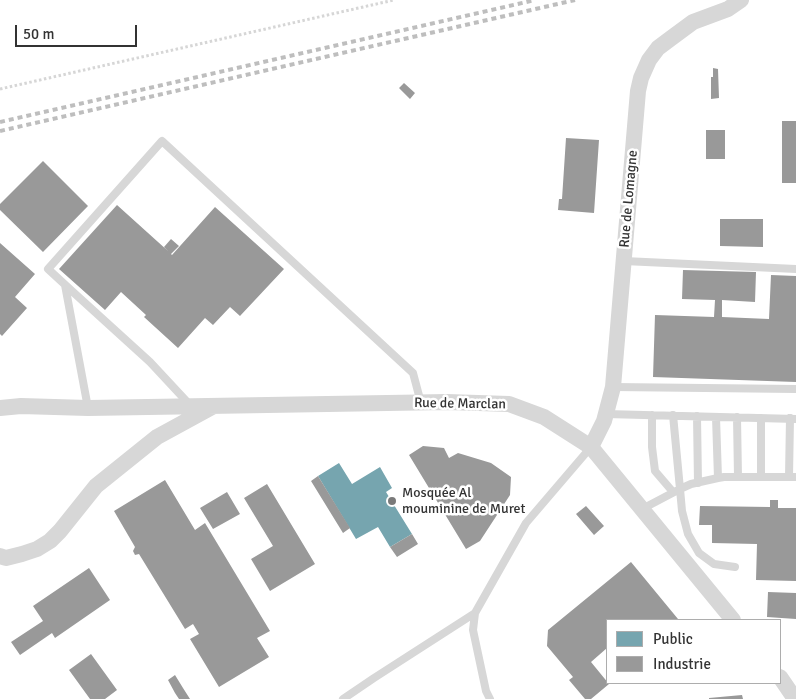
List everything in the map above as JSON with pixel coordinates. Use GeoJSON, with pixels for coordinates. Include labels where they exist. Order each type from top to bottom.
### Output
{"type":"FeatureCollection","features":[{"type":"Feature","properties":{"kind":"street","name":"Rue de Lomagne"},"geometry":{"type":"LineString","coordinates":[[591,447],[604,421],[613,387],[638,91],[644,69],[658,48],[683,29],[694,22],[728,9],[741,0]]}},
{"type":"Feature","properties":{"kind":"street","name":"Rue de Marclan"},"geometry":{"type":"LineString","coordinates":[[0,408],[20,406],[88,408],[421,403],[509,404],[544,417],[591,447],[732,619]]}},
{"type":"Feature","properties":{"kind":"street","name":"Rue de Marclan"},"geometry":{"type":"LineString","coordinates":[[0,556],[6,558],[22,554],[50,541],[96,486],[157,437],[214,406]]}},
{"type":"Feature","properties":{"kind":"street"},"geometry":{"type":"LineString","coordinates":[[781,678],[795,699]]}},
{"type":"Feature","properties":{"kind":"lane"},"geometry":{"type":"LineString","coordinates":[[191,406],[150,362],[48,269],[162,141],[413,373],[421,403]]}},
{"type":"Feature","properties":{"kind":"lane"},"geometry":{"type":"LineString","coordinates":[[624,261],[796,269]]}},
{"type":"Feature","properties":{"kind":"lane"},"geometry":{"type":"LineString","coordinates":[[65,285],[88,408]]}},
{"type":"Feature","properties":{"kind":"lane"},"geometry":{"type":"LineString","coordinates":[[613,387],[796,389]]}},
{"type":"Feature","properties":{"kind":"lane"},"geometry":{"type":"LineString","coordinates":[[606,414],[793,418],[792,477],[718,478],[676,490],[642,509]]}},
{"type":"Feature","properties":{"kind":"lane"},"geometry":{"type":"LineString","coordinates":[[652,415],[652,447],[655,471],[676,490]]}},
{"type":"Feature","properties":{"kind":"lane"},"geometry":{"type":"LineString","coordinates":[[673,416],[676,490],[688,534],[698,553],[714,564],[735,567]]}},
{"type":"Feature","properties":{"kind":"lane"},"geometry":{"type":"LineString","coordinates":[[698,416],[698,483]]}},
{"type":"Feature","properties":{"kind":"lane"},"geometry":{"type":"LineString","coordinates":[[716,417],[718,478]]}},
{"type":"Feature","properties":{"kind":"lane"},"geometry":{"type":"LineString","coordinates":[[738,417],[738,477]]}},
{"type":"Feature","properties":{"kind":"lane"},"geometry":{"type":"LineString","coordinates":[[761,418],[761,477]]}},
{"type":"Feature","properties":{"kind":"lane"},"geometry":{"type":"LineString","coordinates":[[490,699],[486,691],[473,630],[475,613],[526,523],[591,447]]}},
{"type":"Feature","properties":{"kind":"lane"},"geometry":{"type":"LineString","coordinates":[[343,699],[475,613]]}},
{"type":"Feature","properties":{"kind":"path"},"geometry":{"type":"LineString","coordinates":[[0,89],[394,0]]}},
{"type":"Feature","properties":{"kind":"building: Public"},"geometry":{"type":"Polygon","coordinates":[[[339,463],[352,484],[380,467],[392,488],[386,492],[412,534],[390,547],[378,527],[356,539],[318,476],[339,463]]]}},
{"type":"Feature","properties":{"kind":"building: Industrie"},"geometry":{"type":"Polygon","coordinates":[[[713,68],[718,69],[719,98],[711,99],[711,77],[713,77],[713,68]]]}},
{"type":"Feature","properties":{"kind":"building: Industrie"},"geometry":{"type":"Polygon","coordinates":[[[404,83],[415,93],[410,99],[399,88],[404,83]]]}},
{"type":"Feature","properties":{"kind":"building: Industrie"},"geometry":{"type":"Polygon","coordinates":[[[782,121],[796,121],[796,183],[782,183],[782,121]]]}},
{"type":"Feature","properties":{"kind":"building: Industrie"},"geometry":{"type":"Polygon","coordinates":[[[706,130],[725,130],[725,159],[706,159],[706,130]]]}},
{"type":"Feature","properties":{"kind":"building: Industrie"},"geometry":{"type":"Polygon","coordinates":[[[566,138],[599,140],[594,213],[558,210],[559,199],[562,199],[566,138]]]}},
{"type":"Feature","properties":{"kind":"building: Industrie"},"geometry":{"type":"Polygon","coordinates":[[[43,161],[88,206],[43,252],[0,210],[0,204],[43,161]]]}},
{"type":"Feature","properties":{"kind":"building: Industrie"},"geometry":{"type":"Polygon","coordinates":[[[117,205],[168,251],[164,247],[171,239],[179,246],[172,255],[215,207],[284,269],[240,316],[230,307],[213,325],[205,318],[178,348],[144,317],[146,315],[121,292],[105,310],[59,269],[117,205]]]}},
{"type":"Feature","properties":{"kind":"building: Industrie"},"geometry":{"type":"Polygon","coordinates":[[[720,219],[763,219],[763,247],[720,246],[720,219]]]}},
{"type":"Feature","properties":{"kind":"building: Industrie"},"geometry":{"type":"Polygon","coordinates":[[[0,243],[35,274],[15,297],[27,308],[2,336],[0,334],[0,243]]]}},
{"type":"Feature","properties":{"kind":"building: Industrie"},"geometry":{"type":"Polygon","coordinates":[[[683,270],[756,272],[755,302],[722,300],[722,317],[769,319],[771,275],[796,276],[796,382],[653,377],[655,315],[714,317],[715,300],[682,299],[683,270]]]}},
{"type":"Feature","properties":{"kind":"building: Industrie"},"geometry":{"type":"Polygon","coordinates":[[[423,446],[444,448],[449,458],[458,453],[491,463],[511,477],[510,495],[480,541],[466,549],[409,455],[423,446]]]}},
{"type":"Feature","properties":{"kind":"building: Industrie"},"geometry":{"type":"Polygon","coordinates":[[[318,476],[350,528],[343,533],[311,481],[318,476]]]}},
{"type":"Feature","properties":{"kind":"building: Industrie"},"geometry":{"type":"Polygon","coordinates":[[[165,480],[195,530],[205,523],[270,631],[257,638],[269,657],[219,687],[190,639],[199,634],[193,624],[185,629],[139,554],[135,555],[133,551],[135,547],[114,511],[165,480]]]}},
{"type":"Feature","properties":{"kind":"building: Industrie"},"geometry":{"type":"Polygon","coordinates":[[[267,484],[315,564],[270,591],[251,559],[273,546],[244,498],[267,484]]]}},
{"type":"Feature","properties":{"kind":"building: Industrie"},"geometry":{"type":"Polygon","coordinates":[[[227,492],[240,514],[213,529],[200,508],[227,492]]]}},
{"type":"Feature","properties":{"kind":"building: Industrie"},"geometry":{"type":"Polygon","coordinates":[[[770,500],[778,500],[778,508],[796,508],[796,581],[756,580],[757,544],[712,543],[712,525],[699,525],[700,506],[770,507],[770,500]]]}},
{"type":"Feature","properties":{"kind":"building: Industrie"},"geometry":{"type":"Polygon","coordinates":[[[586,506],[604,526],[594,535],[576,514],[586,506]]]}},
{"type":"Feature","properties":{"kind":"building: Industrie"},"geometry":{"type":"Polygon","coordinates":[[[412,534],[418,544],[397,557],[390,547],[412,534]]]}},
{"type":"Feature","properties":{"kind":"building: Industrie"},"geometry":{"type":"Polygon","coordinates":[[[631,562],[678,619],[606,619],[606,649],[591,662],[606,680],[606,684],[609,684],[591,699],[585,699],[569,680],[573,677],[547,646],[548,630],[631,562]]]}},
{"type":"Feature","properties":{"kind":"building: Industrie"},"geometry":{"type":"Polygon","coordinates":[[[89,568],[110,600],[55,638],[52,633],[20,655],[11,642],[43,621],[33,606],[89,568]]]}},
{"type":"Feature","properties":{"kind":"building: Industrie"},"geometry":{"type":"Polygon","coordinates":[[[768,592],[796,593],[796,619],[767,617],[768,592]]]}},
{"type":"Feature","properties":{"kind":"building: Industrie"},"geometry":{"type":"Polygon","coordinates":[[[91,654],[117,690],[105,699],[90,699],[69,670],[91,654]]]}},
{"type":"Feature","properties":{"kind":"building: Industrie"},"geometry":{"type":"Polygon","coordinates":[[[175,675],[190,699],[179,699],[175,693],[168,680],[175,675]]]}},
{"type":"Feature","properties":{"kind":"building: Industrie"},"geometry":{"type":"Polygon","coordinates":[[[742,695],[743,699],[709,699],[709,698],[742,695]]]}},
{"type":"Feature","properties":{"kind":"railway"},"geometry":{"type":"LineString","coordinates":[[0,122],[535,0]]}},
{"type":"Feature","properties":{"kind":"railway"},"geometry":{"type":"LineString","coordinates":[[0,131],[575,0]]}},
{"type":"Feature","properties":{"kind":"place","name":"Mosquée Al mouminine de Muret"},"geometry":{"type":"Point","coordinates":[392,501]}}]}
